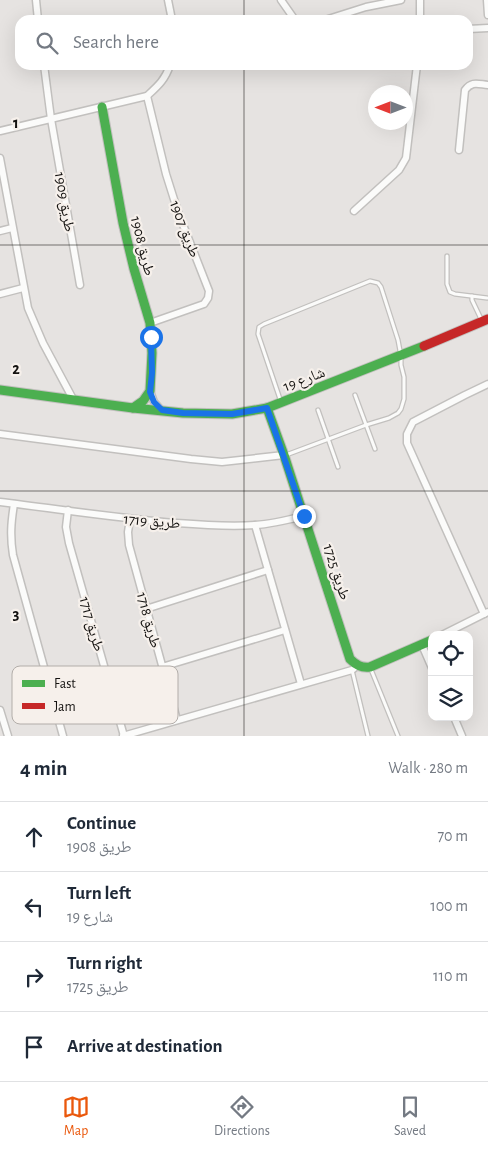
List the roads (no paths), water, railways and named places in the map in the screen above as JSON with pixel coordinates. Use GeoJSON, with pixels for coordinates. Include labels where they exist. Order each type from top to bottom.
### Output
{"type":"FeatureCollection","features":[{"type":"Feature","properties":{"kind":"street"},"geometry":{"type":"LineString","coordinates":[[36,0],[38,15]]}},
{"type":"Feature","properties":{"kind":"street"},"geometry":{"type":"LineString","coordinates":[[168,0],[171,15]]}},
{"type":"Feature","properties":{"kind":"street"},"geometry":{"type":"LineString","coordinates":[[281,0],[292,15]]}},
{"type":"Feature","properties":{"kind":"street"},"geometry":{"type":"LineString","coordinates":[[337,15],[365,3],[401,0]]}},
{"type":"Feature","properties":{"kind":"street"},"geometry":{"type":"LineString","coordinates":[[420,0],[420,15]]}},
{"type":"Feature","properties":{"kind":"street"},"geometry":{"type":"LineString","coordinates":[[487,0],[488,15]]}},
{"type":"Feature","properties":{"kind":"street"},"geometry":{"type":"LineString","coordinates":[[473,29],[488,28]]}},
{"type":"Feature","properties":{"kind":"street","name":"طريق 1909"},"geometry":{"type":"LineString","coordinates":[[45,70],[51,120],[80,286]]}},
{"type":"Feature","properties":{"kind":"street"},"geometry":{"type":"LineString","coordinates":[[0,131],[147,96],[160,85],[168,70]]}},
{"type":"Feature","properties":{"kind":"street"},"geometry":{"type":"LineString","coordinates":[[354,211],[399,170],[406,158],[416,70]]}},
{"type":"Feature","properties":{"kind":"street"},"geometry":{"type":"LineString","coordinates":[[460,150],[465,90],[473,84],[488,85]]}},
{"type":"Feature","properties":{"kind":"street","name":"طريق 1907"},"geometry":{"type":"LineString","coordinates":[[147,96],[166,174],[209,291],[208,298],[204,304],[150,323]]}},
{"type":"Feature","properties":{"kind":"street","name":"طريق 1908"},"geometry":{"type":"LineString","coordinates":[[102,107],[127,240],[150,323],[152,353],[150,392]]}},
{"type":"Feature","properties":{"kind":"street"},"geometry":{"type":"LineString","coordinates":[[0,158],[2,178],[28,308],[34,324],[73,399]]}},
{"type":"Feature","properties":{"kind":"street"},"geometry":{"type":"LineString","coordinates":[[0,231],[12,228]]}},
{"type":"Feature","properties":{"kind":"street"},"geometry":{"type":"LineString","coordinates":[[0,294],[23,288]]}},
{"type":"Feature","properties":{"kind":"street","name":"شارع 19"},"geometry":{"type":"LineString","coordinates":[[0,390],[133,408],[200,414],[232,414],[267,408],[281,403],[401,356],[485,320]]}},
{"type":"Feature","properties":{"kind":"street"},"geometry":{"type":"LineString","coordinates":[[450,631],[486,613],[408,444],[407,434],[413,422],[488,384]]}},
{"type":"Feature","properties":{"kind":"street"},"geometry":{"type":"LineString","coordinates":[[133,408],[142,403],[150,392]]}},
{"type":"Feature","properties":{"kind":"street"},"geometry":{"type":"LineString","coordinates":[[150,392],[154,402],[162,410]]}},
{"type":"Feature","properties":{"kind":"street","name":"طريق 1725"},"geometry":{"type":"LineString","coordinates":[[267,408],[350,659],[355,668]]}},
{"type":"Feature","properties":{"kind":"street"},"geometry":{"type":"LineString","coordinates":[[0,434],[222,462],[284,455]]}},
{"type":"Feature","properties":{"kind":"street","name":"طريق 1719"},"geometry":{"type":"LineString","coordinates":[[0,502],[130,519],[225,526],[280,522],[304,516]]}},
{"type":"Feature","properties":{"kind":"street"},"geometry":{"type":"LineString","coordinates":[[14,504],[10,524],[10,539],[44,666]]}},
{"type":"Feature","properties":{"kind":"street","name":"طريق 1717"},"geometry":{"type":"LineString","coordinates":[[68,510],[66,527],[69,543],[104,666]]}},
{"type":"Feature","properties":{"kind":"street","name":"طريق 1718"},"geometry":{"type":"LineString","coordinates":[[130,519],[129,545],[162,666]]}},
{"type":"Feature","properties":{"kind":"street"},"geometry":{"type":"LineString","coordinates":[[255,525],[300,684]]}},
{"type":"Feature","properties":{"kind":"street"},"geometry":{"type":"LineString","coordinates":[[146,609],[268,570]]}},
{"type":"Feature","properties":{"kind":"street"},"geometry":{"type":"LineString","coordinates":[[162,666],[285,630]]}},
{"type":"Feature","properties":{"kind":"street"},"geometry":{"type":"LineString","coordinates":[[178,720],[355,668],[370,667],[428,642]]}},
{"type":"Feature","properties":{"kind":"street"},"geometry":{"type":"LineString","coordinates":[[422,645],[428,659]]}},
{"type":"Feature","properties":{"kind":"street"},"geometry":{"type":"LineString","coordinates":[[1,714],[8,736]]}},
{"type":"Feature","properties":{"kind":"street"},"geometry":{"type":"LineString","coordinates":[[456,721],[462,736]]}},
{"type":"Feature","properties":{"kind":"street"},"geometry":{"type":"LineString","coordinates":[[124,736],[164,724]]}},
{"type":"Feature","properties":{"kind":"lane"},"geometry":{"type":"LineString","coordinates":[[446,256],[449,290],[454,294],[487,298]]}},
{"type":"Feature","properties":{"kind":"lane"},"geometry":{"type":"LineString","coordinates":[[281,403],[258,334],[259,327],[370,281],[378,283],[381,287],[398,340],[401,356],[404,377],[404,399],[401,409],[389,418],[284,455]]}},
{"type":"Feature","properties":{"kind":"lane"},"geometry":{"type":"LineString","coordinates":[[472,296],[472,300],[485,320]]}},
{"type":"Feature","properties":{"kind":"lane"},"geometry":{"type":"LineString","coordinates":[[355,395],[376,450]]}},
{"type":"Feature","properties":{"kind":"lane"},"geometry":{"type":"LineString","coordinates":[[318,410],[338,467]]}},
{"type":"Feature","properties":{"kind":"lane"},"geometry":{"type":"LineString","coordinates":[[370,667],[398,736]]}},
{"type":"Feature","properties":{"kind":"lane"},"geometry":{"type":"LineString","coordinates":[[355,668],[368,736]]}}]}
